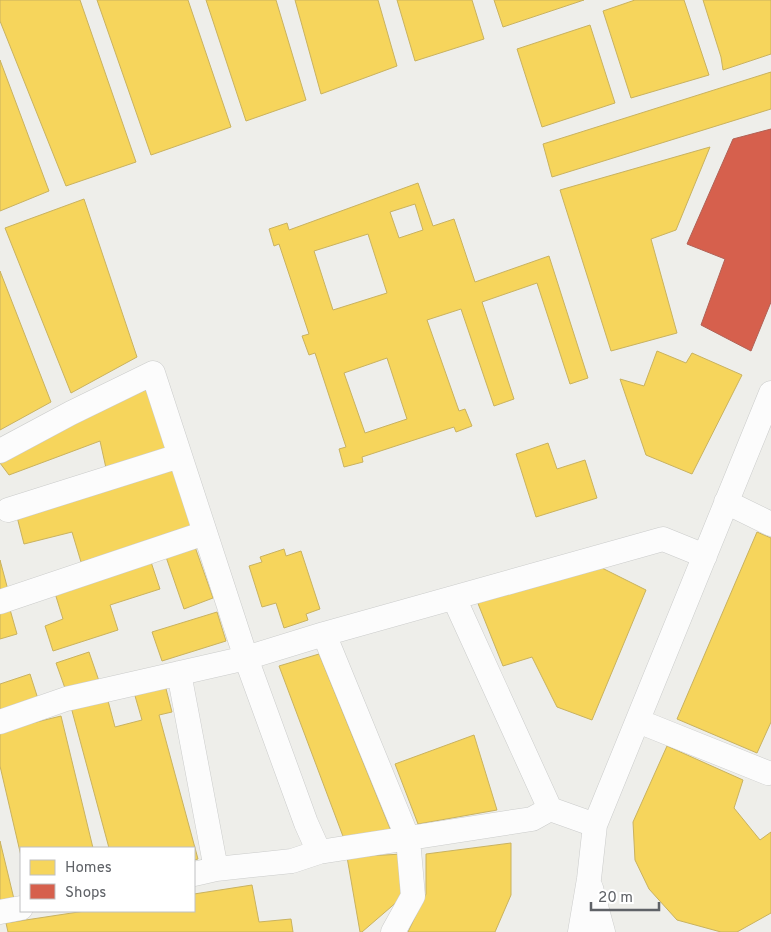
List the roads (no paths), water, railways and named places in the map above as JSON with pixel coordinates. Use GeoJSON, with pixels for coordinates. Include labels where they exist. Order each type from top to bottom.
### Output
{"type":"FeatureCollection","features":[{"type":"Feature","properties":{"kind":"street"},"geometry":{"type":"LineString","coordinates":[[0,450],[70,413],[153,373],[246,658],[318,852]]}},
{"type":"Feature","properties":{"kind":"street"},"geometry":{"type":"LineString","coordinates":[[580,932],[589,880],[595,825],[771,393]]}},
{"type":"Feature","properties":{"kind":"street"},"geometry":{"type":"LineString","coordinates":[[8,510],[179,456]]}},
{"type":"Feature","properties":{"kind":"street"},"geometry":{"type":"LineString","coordinates":[[726,502],[771,524]]}},
{"type":"Feature","properties":{"kind":"street"},"geometry":{"type":"LineString","coordinates":[[0,602],[205,533]]}},
{"type":"Feature","properties":{"kind":"street"},"geometry":{"type":"LineString","coordinates":[[0,722],[66,699],[246,658],[324,634],[663,539],[705,556]]}},
{"type":"Feature","properties":{"kind":"street"},"geometry":{"type":"LineString","coordinates":[[454,598],[550,809],[595,825]]}},
{"type":"Feature","properties":{"kind":"street"},"geometry":{"type":"LineString","coordinates":[[324,634],[408,839],[413,896],[393,932]]}},
{"type":"Feature","properties":{"kind":"street"},"geometry":{"type":"LineString","coordinates":[[179,673],[205,871],[292,861],[318,852],[532,819],[550,809]]}},
{"type":"Feature","properties":{"kind":"street"},"geometry":{"type":"LineString","coordinates":[[638,721],[770,767]]}},
{"type":"Feature","properties":{"kind":"street"},"geometry":{"type":"LineString","coordinates":[[589,880],[603,932]]}},
{"type":"Feature","properties":{"kind":"street"},"geometry":{"type":"LineString","coordinates":[[0,912],[20,908]]}}]}
